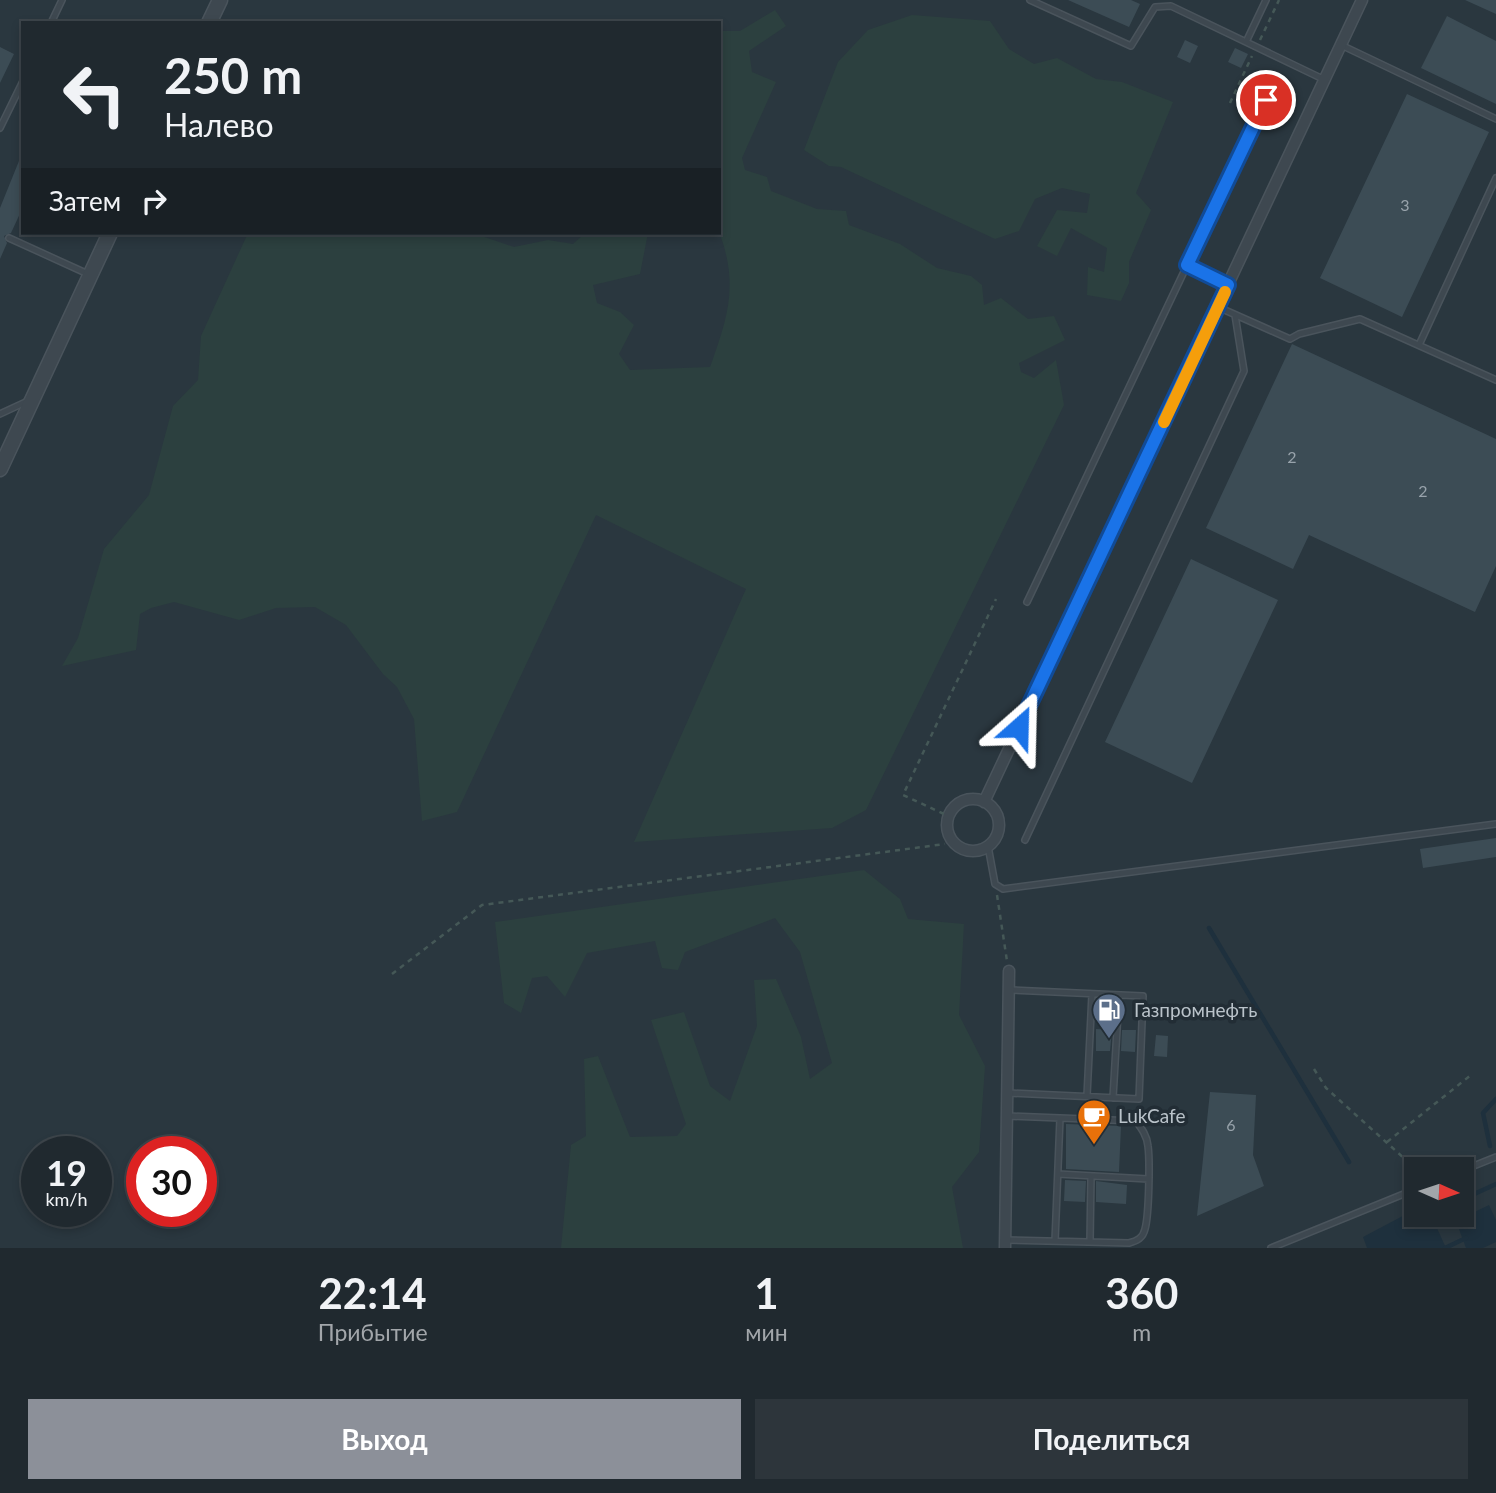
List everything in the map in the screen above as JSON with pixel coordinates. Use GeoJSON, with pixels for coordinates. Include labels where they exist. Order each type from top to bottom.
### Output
{"type":"FeatureCollection","features":[{"type":"Feature","properties":{"kind":"street"},"geometry":{"type":"LineString","coordinates":[[210,21],[220,0]]}},
{"type":"Feature","properties":{"kind":"street"},"geometry":{"type":"LineString","coordinates":[[984,802],[1362,0]]}},
{"type":"Feature","properties":{"kind":"street"},"geometry":{"type":"LineString","coordinates":[[0,469],[109,235]]}},
{"type":"Feature","properties":{"kind":"street"},"geometry":{"type":"LineString","coordinates":[[974,799],[993,808],[999,828],[988,846],[978,850],[958,846],[948,827],[954,807],[974,799]]}},
{"type":"Feature","properties":{"kind":"street"},"geometry":{"type":"LineString","coordinates":[[1005,1244],[1009,971]]}},
{"type":"Feature","properties":{"kind":"lane"},"geometry":{"type":"LineString","coordinates":[[52,21],[62,0]]}},
{"type":"Feature","properties":{"kind":"lane"},"geometry":{"type":"LineString","coordinates":[[1030,0],[1131,46],[1147,15],[1154,7],[1163,5],[1325,80]]}},
{"type":"Feature","properties":{"kind":"lane"},"geometry":{"type":"LineString","coordinates":[[1247,42],[1266,0]]}},
{"type":"Feature","properties":{"kind":"lane"},"geometry":{"type":"LineString","coordinates":[[1341,45],[1496,119]]}},
{"type":"Feature","properties":{"kind":"lane"},"geometry":{"type":"LineString","coordinates":[[1027,602],[1277,76]]}},
{"type":"Feature","properties":{"kind":"lane"},"geometry":{"type":"LineString","coordinates":[[0,128],[21,85]]}},
{"type":"Feature","properties":{"kind":"lane"},"geometry":{"type":"LineString","coordinates":[[1419,345],[1496,178]]}},
{"type":"Feature","properties":{"kind":"lane"},"geometry":{"type":"LineString","coordinates":[[9,238],[90,275]]}},
{"type":"Feature","properties":{"kind":"lane"},"geometry":{"type":"LineString","coordinates":[[1187,265],[1228,285]]}},
{"type":"Feature","properties":{"kind":"lane"},"geometry":{"type":"LineString","coordinates":[[1218,307],[1290,339],[1299,334],[1360,319],[1496,380]]}},
{"type":"Feature","properties":{"kind":"lane"},"geometry":{"type":"LineString","coordinates":[[1025,840],[1244,371],[1235,315]]}},
{"type":"Feature","properties":{"kind":"lane"},"geometry":{"type":"LineString","coordinates":[[0,414],[33,398]]}},
{"type":"Feature","properties":{"kind":"lane"},"geometry":{"type":"LineString","coordinates":[[988,846],[998,888],[1496,824]]}},
{"type":"Feature","properties":{"kind":"lane"},"geometry":{"type":"LineString","coordinates":[[1008,1093],[1139,1099],[1143,996],[1010,990]]}},
{"type":"Feature","properties":{"kind":"lane"},"geometry":{"type":"LineString","coordinates":[[1087,1096],[1092,993]]}},
{"type":"Feature","properties":{"kind":"lane"},"geometry":{"type":"LineString","coordinates":[[1113,1098],[1119,995]]}},
{"type":"Feature","properties":{"kind":"lane"},"geometry":{"type":"LineString","coordinates":[[1005,1244],[1055,1241],[1129,1243],[1139,1240],[1145,1230],[1148,1179],[1148,1145],[1144,1130],[1136,1121],[1008,1116]]}},
{"type":"Feature","properties":{"kind":"lane"},"geometry":{"type":"LineString","coordinates":[[1055,1241],[1060,1118]]}},
{"type":"Feature","properties":{"kind":"lane"},"geometry":{"type":"LineString","coordinates":[[1474,1166],[1496,1157]]}},
{"type":"Feature","properties":{"kind":"lane"},"geometry":{"type":"LineString","coordinates":[[1058,1174],[1148,1179]]}},
{"type":"Feature","properties":{"kind":"lane"},"geometry":{"type":"LineString","coordinates":[[1090,1242],[1091,1175]]}},
{"type":"Feature","properties":{"kind":"lane"},"geometry":{"type":"LineString","coordinates":[[1271,1248],[1404,1194]]}},
{"type":"Feature","properties":{"kind":"path"},"geometry":{"type":"LineString","coordinates":[[944,814],[903,795],[996,599]]}},
{"type":"Feature","properties":{"kind":"path"},"geometry":{"type":"LineString","coordinates":[[392,974],[482,905],[945,844]]}},
{"type":"Feature","properties":{"kind":"path"},"geometry":{"type":"LineString","coordinates":[[998,888],[1009,971]]}},
{"type":"Feature","properties":{"kind":"path"},"geometry":{"type":"LineString","coordinates":[[1314,1069],[1326,1088],[1404,1158]]}},
{"type":"Feature","properties":{"kind":"path"},"geometry":{"type":"LineString","coordinates":[[1387,1143],[1471,1075]]}},
{"type":"Feature","properties":{"kind":"green space"},"geometry":{"type":"Polygon","coordinates":[[[775,10],[786,26],[749,51],[752,72],[776,82],[742,158],[745,170],[767,177],[771,191],[817,209],[846,211],[849,225],[900,244],[937,268],[971,276],[982,285],[984,305],[1001,298],[1028,319],[1054,316],[1065,340],[1019,363],[1021,372],[1034,378],[1056,360],[1064,405],[866,810],[832,828],[634,842],[746,589],[596,515],[457,812],[422,821],[414,719],[397,687],[383,674],[346,625],[315,607],[276,608],[239,620],[174,602],[140,614],[136,650],[62,666],[78,638],[104,549],[149,495],[173,406],[198,380],[201,336],[247,235],[479,235],[514,247],[548,240],[573,244],[583,235],[648,235],[640,274],[593,285],[597,303],[620,312],[634,325],[619,354],[630,370],[710,367],[726,316],[730,284],[729,268],[720,235],[721,31],[740,31],[775,10]]]}},
{"type":"Feature","properties":{"kind":"green space"},"geometry":{"type":"Polygon","coordinates":[[[912,15],[990,21],[1009,49],[1034,64],[1057,58],[1096,79],[1122,82],[1173,102],[1136,193],[1151,210],[1129,262],[1129,283],[1121,301],[1087,295],[1088,267],[1104,272],[1107,248],[1071,228],[1057,256],[1037,246],[1057,210],[1087,213],[1090,194],[1062,188],[1035,199],[1019,231],[995,239],[841,167],[829,166],[804,150],[838,62],[868,30],[912,15]]]}},
{"type":"Feature","properties":{"kind":"green space"},"geometry":{"type":"Polygon","coordinates":[[[864,870],[900,899],[908,919],[964,924],[959,1015],[985,1066],[979,1152],[952,1187],[963,1248],[561,1248],[571,1145],[586,1136],[584,1059],[598,1056],[630,1137],[677,1136],[686,1124],[651,1020],[684,1012],[710,1086],[730,1101],[757,1026],[754,980],[776,979],[801,1037],[810,1079],[832,1063],[800,952],[775,918],[685,952],[678,970],[662,968],[655,941],[587,953],[565,997],[547,976],[532,978],[521,1013],[504,1003],[495,922],[864,870]]]}},
{"type":"Feature","properties":{"kind":"water"},"geometry":{"type":"Polygon","coordinates":[[[1489,1205],[1496,1220],[1496,1242],[1483,1248],[1466,1248],[1458,1227],[1474,1227],[1474,1212],[1489,1205]]]}},
{"type":"Feature","properties":{"kind":"water"},"geometry":{"type":"Polygon","coordinates":[[[1404,1215],[1404,1227],[1436,1227],[1446,1248],[1367,1248],[1363,1237],[1404,1215]]]}},
{"type":"Feature","properties":{"kind":"building"},"geometry":{"type":"Polygon","coordinates":[[[1068,0],[1131,0],[1140,4],[1129,27],[1068,0]]]}},
{"type":"Feature","properties":{"kind":"building"},"geometry":{"type":"Polygon","coordinates":[[[1465,0],[1496,0],[1496,14],[1465,0]]]}},
{"type":"Feature","properties":{"kind":"building"},"geometry":{"type":"Polygon","coordinates":[[[1447,16],[1496,41],[1496,104],[1421,68],[1447,16]]]}},
{"type":"Feature","properties":{"kind":"building"},"geometry":{"type":"Polygon","coordinates":[[[1185,40],[1198,46],[1190,63],[1177,57],[1185,40]]]}},
{"type":"Feature","properties":{"kind":"building"},"geometry":{"type":"Polygon","coordinates":[[[0,47],[14,54],[0,83],[0,47]]]}},
{"type":"Feature","properties":{"kind":"building"},"geometry":{"type":"Polygon","coordinates":[[[1235,48],[1248,54],[1241,68],[1228,62],[1235,48]]]}},
{"type":"Feature","properties":{"kind":"building"},"geometry":{"type":"Polygon","coordinates":[[[1407,94],[1489,132],[1402,317],[1320,278],[1407,94]]]}},
{"type":"Feature","properties":{"kind":"building"},"geometry":{"type":"Polygon","coordinates":[[[21,156],[21,211],[11,233],[4,236],[7,243],[0,259],[0,208],[21,156]]]}},
{"type":"Feature","properties":{"kind":"building"},"geometry":{"type":"Polygon","coordinates":[[[1292,344],[1496,439],[1496,566],[1475,612],[1309,535],[1293,569],[1206,528],[1292,344]]]}},
{"type":"Feature","properties":{"kind":"building"},"geometry":{"type":"Polygon","coordinates":[[[1191,559],[1278,600],[1192,783],[1105,742],[1191,559]]]}},
{"type":"Feature","properties":{"kind":"building"},"geometry":{"type":"Polygon","coordinates":[[[1496,838],[1496,857],[1423,868],[1420,849],[1496,838]]]}},
{"type":"Feature","properties":{"kind":"building"},"geometry":{"type":"Polygon","coordinates":[[[1096,1029],[1112,1030],[1110,1051],[1096,1051],[1096,1029]]]}},
{"type":"Feature","properties":{"kind":"building"},"geometry":{"type":"Polygon","coordinates":[[[1122,1030],[1136,1030],[1135,1052],[1121,1051],[1122,1030]]]}},
{"type":"Feature","properties":{"kind":"building"},"geometry":{"type":"Polygon","coordinates":[[[1156,1035],[1168,1036],[1167,1057],[1154,1056],[1156,1035]]]}},
{"type":"Feature","properties":{"kind":"building"},"geometry":{"type":"Polygon","coordinates":[[[1210,1092],[1256,1095],[1253,1155],[1264,1186],[1197,1216],[1210,1092]]]}},
{"type":"Feature","properties":{"kind":"building"},"geometry":{"type":"Polygon","coordinates":[[[1066,1124],[1121,1126],[1119,1172],[1066,1169],[1066,1124]]]}},
{"type":"Feature","properties":{"kind":"building"},"geometry":{"type":"Polygon","coordinates":[[[1065,1180],[1086,1181],[1085,1202],[1064,1201],[1065,1180]]]}},
{"type":"Feature","properties":{"kind":"building"},"geometry":{"type":"Polygon","coordinates":[[[1096,1181],[1127,1185],[1126,1204],[1096,1202],[1096,1181]]]}},
{"type":"Feature","properties":{"kind":"waterway"},"geometry":{"type":"LineString","coordinates":[[1209,928],[1349,1162]]}},
{"type":"Feature","properties":{"kind":"waterway"},"geometry":{"type":"LineString","coordinates":[[1490,1146],[1483,1113],[1496,1099]]}},
{"type":"Feature","properties":{"kind":"waterway"},"geometry":{"type":"LineString","coordinates":[[1474,1194],[1496,1184]]}},
{"type":"Feature","properties":{"kind":"waterway"},"geometry":{"type":"LineString","coordinates":[[1445,1248],[1466,1238]]}},
{"type":"Feature","properties":{"kind":"slow traffic"},"geometry":{"type":"LineString","coordinates":[[1164,422],[1225,292]]}},
{"type":"Feature","properties":{"kind":"place","name":"Газпромнефть"},"geometry":{"type":"Point","coordinates":[1109,1040]}},
{"type":"Feature","properties":{"kind":"place","name":"LukCafe"},"geometry":{"type":"Point","coordinates":[1094,1146]}},
{"type":"Feature","properties":{"kind":"route"},"geometry":{"type":"LineString","coordinates":[[1019,727],[1228,285],[1187,265],[1266,100]]}}]}
